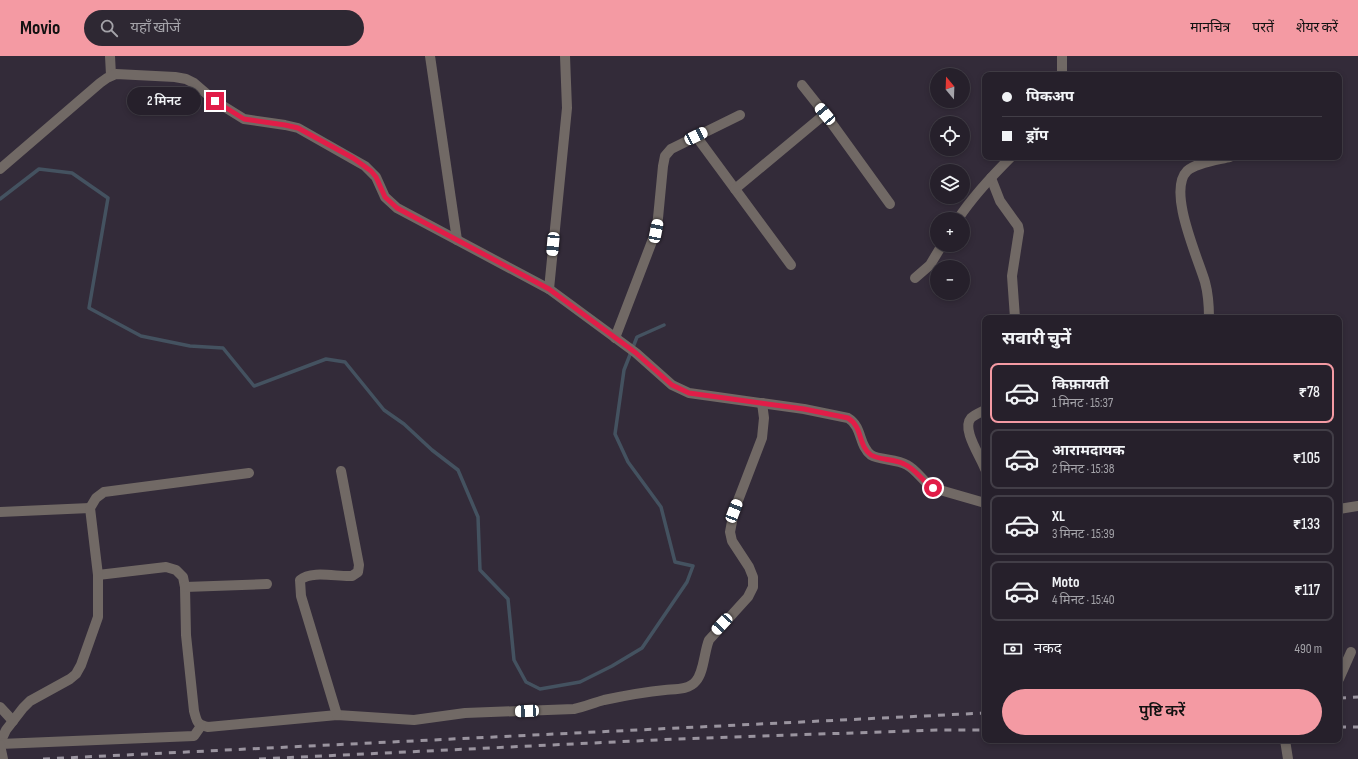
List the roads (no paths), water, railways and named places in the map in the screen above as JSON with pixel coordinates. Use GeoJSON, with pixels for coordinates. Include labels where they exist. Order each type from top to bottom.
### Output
{"type":"FeatureCollection","features":[{"type":"Feature","properties":{"kind":"street"},"geometry":{"type":"LineString","coordinates":[[110,56],[111,75]]}},
{"type":"Feature","properties":{"kind":"street"},"geometry":{"type":"LineString","coordinates":[[430,56],[457,240]]}},
{"type":"Feature","properties":{"kind":"street"},"geometry":{"type":"LineString","coordinates":[[549,289],[566,108],[566,56]]}},
{"type":"Feature","properties":{"kind":"street"},"geometry":{"type":"LineString","coordinates":[[1062,56],[1062,72]]}},
{"type":"Feature","properties":{"kind":"street"},"geometry":{"type":"LineString","coordinates":[[0,169],[111,75],[175,77],[186,79],[194,83],[215,101],[244,119],[298,128],[365,166],[376,177],[385,197],[397,208],[549,289],[636,353],[672,385],[680,390],[689,393],[804,409],[848,418],[854,422],[862,444],[872,455],[911,467],[928,485],[933,488],[982,502]]}},
{"type":"Feature","properties":{"kind":"street"},"geometry":{"type":"LineString","coordinates":[[802,85],[825,114],[890,204]]}},
{"type":"Feature","properties":{"kind":"street"},"geometry":{"type":"LineString","coordinates":[[735,189],[825,114]]}},
{"type":"Feature","properties":{"kind":"street"},"geometry":{"type":"LineString","coordinates":[[617,339],[656,231],[665,156],[671,149],[740,115]]}},
{"type":"Feature","properties":{"kind":"street"},"geometry":{"type":"LineString","coordinates":[[696,136],[791,265]]}},
{"type":"Feature","properties":{"kind":"street"},"geometry":{"type":"LineString","coordinates":[[963,212],[991,178],[1009,160]]}},
{"type":"Feature","properties":{"kind":"street"},"geometry":{"type":"LineString","coordinates":[[1209,315],[1206,283],[1189,238],[1180,191],[1182,180],[1187,171],[1195,166],[1218,160]]}},
{"type":"Feature","properties":{"kind":"street"},"geometry":{"type":"LineString","coordinates":[[991,178],[1000,201],[1018,226],[1019,231],[1012,276],[1015,315]]}},
{"type":"Feature","properties":{"kind":"street"},"geometry":{"type":"LineString","coordinates":[[915,278],[930,265],[938,252]]}},
{"type":"Feature","properties":{"kind":"street"},"geometry":{"type":"LineString","coordinates":[[98,575],[166,567],[176,570],[182,577],[185,587],[186,635],[193,704],[197,721],[201,726],[220,727],[337,715],[414,720],[465,714],[574,709],[585,707],[603,700],[690,686],[697,681],[700,675],[705,648],[709,640],[748,597],[754,587],[753,577],[749,567],[732,542],[730,532],[734,511],[762,438],[764,418],[762,403]]}},
{"type":"Feature","properties":{"kind":"street"},"geometry":{"type":"LineString","coordinates":[[982,412],[971,418],[968,425],[968,434],[982,463]]}},
{"type":"Feature","properties":{"kind":"street"},"geometry":{"type":"LineString","coordinates":[[337,715],[301,596],[300,580],[305,576],[352,576],[358,572],[360,565],[341,471]]}},
{"type":"Feature","properties":{"kind":"street"},"geometry":{"type":"LineString","coordinates":[[3,759],[0,744],[6,730],[23,708],[30,701],[70,679],[76,674],[81,666],[98,617],[99,609],[98,575],[90,508],[96,498],[104,492],[249,473]]}},
{"type":"Feature","properties":{"kind":"street"},"geometry":{"type":"LineString","coordinates":[[1342,509],[1358,506]]}},
{"type":"Feature","properties":{"kind":"street"},"geometry":{"type":"LineString","coordinates":[[0,512],[90,508]]}},
{"type":"Feature","properties":{"kind":"street"},"geometry":{"type":"LineString","coordinates":[[185,587],[267,584]]}},
{"type":"Feature","properties":{"kind":"street"},"geometry":{"type":"LineString","coordinates":[[1342,672],[1351,652]]}},
{"type":"Feature","properties":{"kind":"street"},"geometry":{"type":"LineString","coordinates":[[0,708],[13,721]]}},
{"type":"Feature","properties":{"kind":"street"},"geometry":{"type":"LineString","coordinates":[[0,744],[194,736],[201,726]]}},
{"type":"Feature","properties":{"kind":"street"},"geometry":{"type":"LineString","coordinates":[[1285,743],[1288,759]]}},
{"type":"Feature","properties":{"kind":"waterway"},"geometry":{"type":"LineString","coordinates":[[0,199],[39,169],[72,173],[108,198],[89,308],[141,336],[190,346],[223,348],[254,386],[326,359],[345,362],[384,410],[404,424],[432,450],[458,470],[478,517],[480,570],[508,599],[514,660],[526,682],[540,689],[580,682],[612,666],[642,648],[687,582],[693,566],[675,562],[661,507],[628,462],[615,434],[624,370],[637,337],[664,325]]}},
{"type":"Feature","properties":{"kind":"railway"},"geometry":{"type":"LineString","coordinates":[[1342,698],[1358,697]]}},
{"type":"Feature","properties":{"kind":"railway"},"geometry":{"type":"LineString","coordinates":[[43,759],[982,713]]}},
{"type":"Feature","properties":{"kind":"railway"},"geometry":{"type":"LineString","coordinates":[[1342,727],[1358,727]]}},
{"type":"Feature","properties":{"kind":"railway"},"geometry":{"type":"LineString","coordinates":[[259,759],[677,739],[937,730],[982,730]]}}]}
